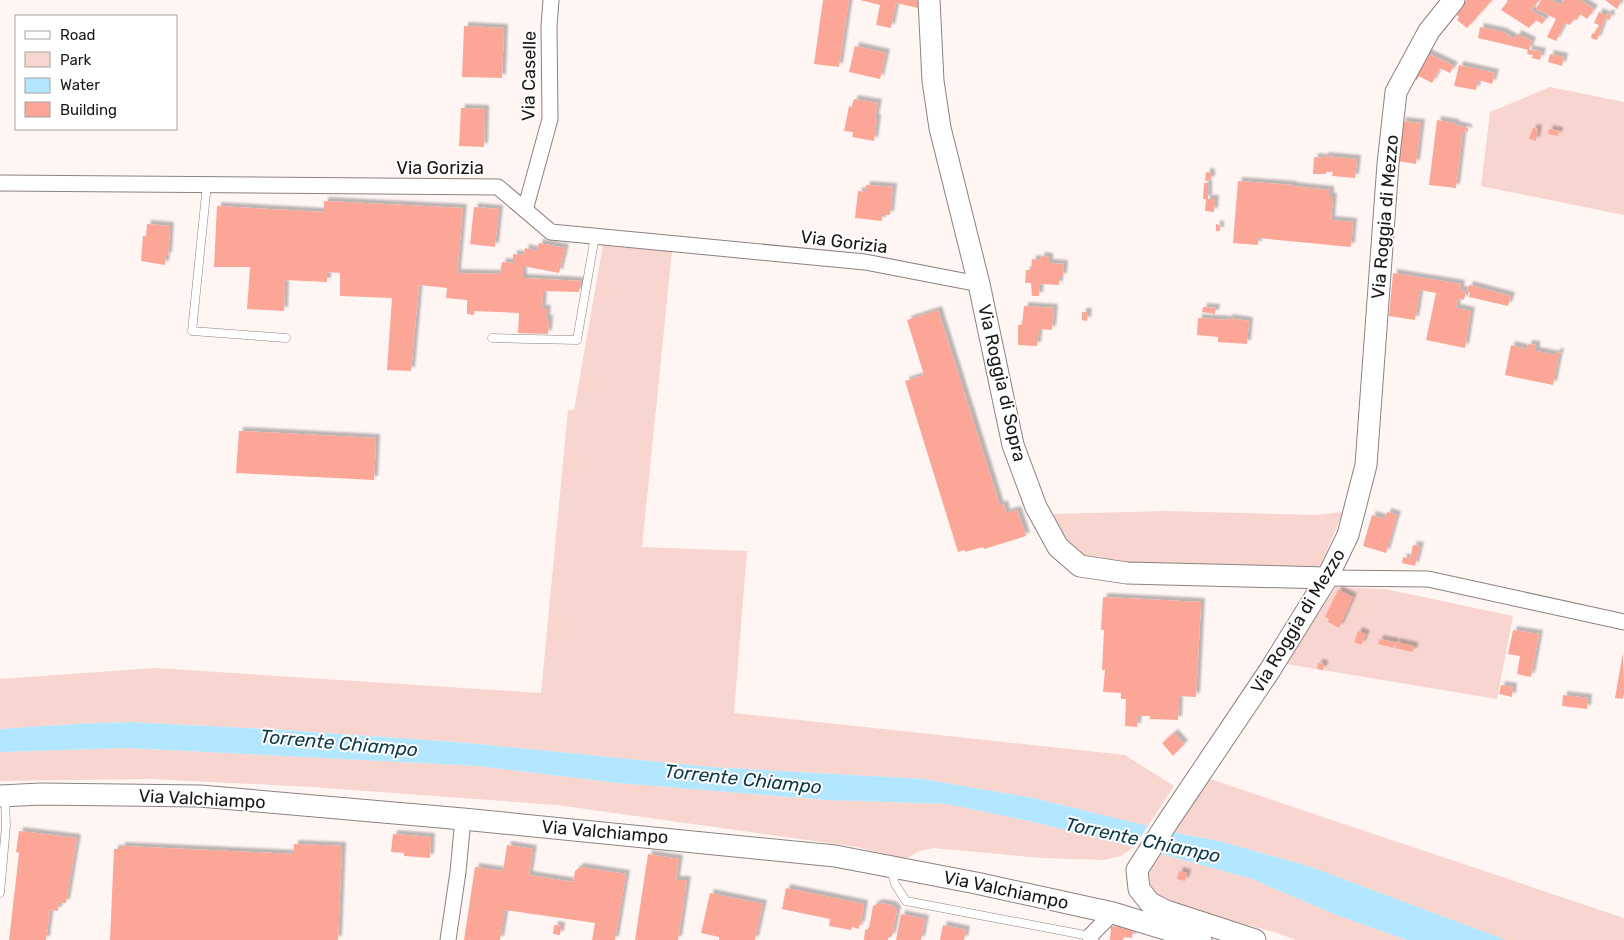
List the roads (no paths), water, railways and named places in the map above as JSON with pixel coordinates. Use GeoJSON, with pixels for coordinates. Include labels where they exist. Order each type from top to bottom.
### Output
{"type":"FeatureCollection","features":[{"type":"Feature","properties":{"kind":"street","name":"Via Caselle"},"geometry":{"type":"LineString","coordinates":[[525,210],[550,119],[549,26],[551,0]]}},
{"type":"Feature","properties":{"kind":"street","name":"Via Roggia di Sopra"},"geometry":{"type":"LineString","coordinates":[[929,0],[932,81],[940,128],[979,284],[1013,445],[1036,507],[1058,547],[1080,566],[1127,573],[1327,578]]}},
{"type":"Feature","properties":{"kind":"street","name":"Via Roggia di Mezzo"},"geometry":{"type":"LineString","coordinates":[[1255,940],[1166,911],[1150,903],[1139,890],[1137,870],[1270,670],[1327,578],[1348,535],[1366,465],[1388,164],[1396,92],[1429,31],[1454,0]]}},
{"type":"Feature","properties":{"kind":"street","name":"Via Gorizia"},"geometry":{"type":"LineString","coordinates":[[0,183],[498,187],[551,232],[865,262],[979,284]]}},
{"type":"Feature","properties":{"kind":"street"},"geometry":{"type":"LineString","coordinates":[[1327,578],[1428,579],[1624,622]]}},
{"type":"Feature","properties":{"kind":"street","name":"Via Valchiampo"},"geometry":{"type":"LineString","coordinates":[[2,796],[41,794],[200,796],[462,819],[835,856],[976,883],[1113,913],[1201,940]]}},
{"type":"Feature","properties":{"kind":"street"},"geometry":{"type":"LineString","coordinates":[[448,940],[458,872],[462,819]]}},
{"type":"Feature","properties":{"kind":"street"},"geometry":{"type":"LineString","coordinates":[[1091,938],[1113,913]]}},
{"type":"Feature","properties":{"kind":"lane"},"geometry":{"type":"LineString","coordinates":[[208,184],[192,331],[286,338]]}},
{"type":"Feature","properties":{"kind":"lane"},"geometry":{"type":"LineString","coordinates":[[492,338],[577,340],[595,236]]}},
{"type":"Feature","properties":{"kind":"lane"},"geometry":{"type":"LineString","coordinates":[[0,893],[6,826],[2,796]]}},
{"type":"Feature","properties":{"kind":"lane"},"geometry":{"type":"LineString","coordinates":[[890,866],[894,884],[906,901],[1091,938]]}},
{"type":"Feature","properties":{"kind":"water","name":"Torrente Chiampo"},"geometry":{"type":"Polygon","coordinates":[[[129,722],[457,742],[711,767],[923,779],[1033,798],[1148,826],[1134,847],[1029,821],[947,804],[827,800],[618,783],[478,766],[128,748],[0,752],[0,729],[129,722]]]}},
{"type":"Feature","properties":{"kind":"water"},"geometry":{"type":"Polygon","coordinates":[[[1172,832],[1223,842],[1311,867],[1506,940],[1407,940],[1339,916],[1252,879],[1159,853],[1172,832]]]}}]}
